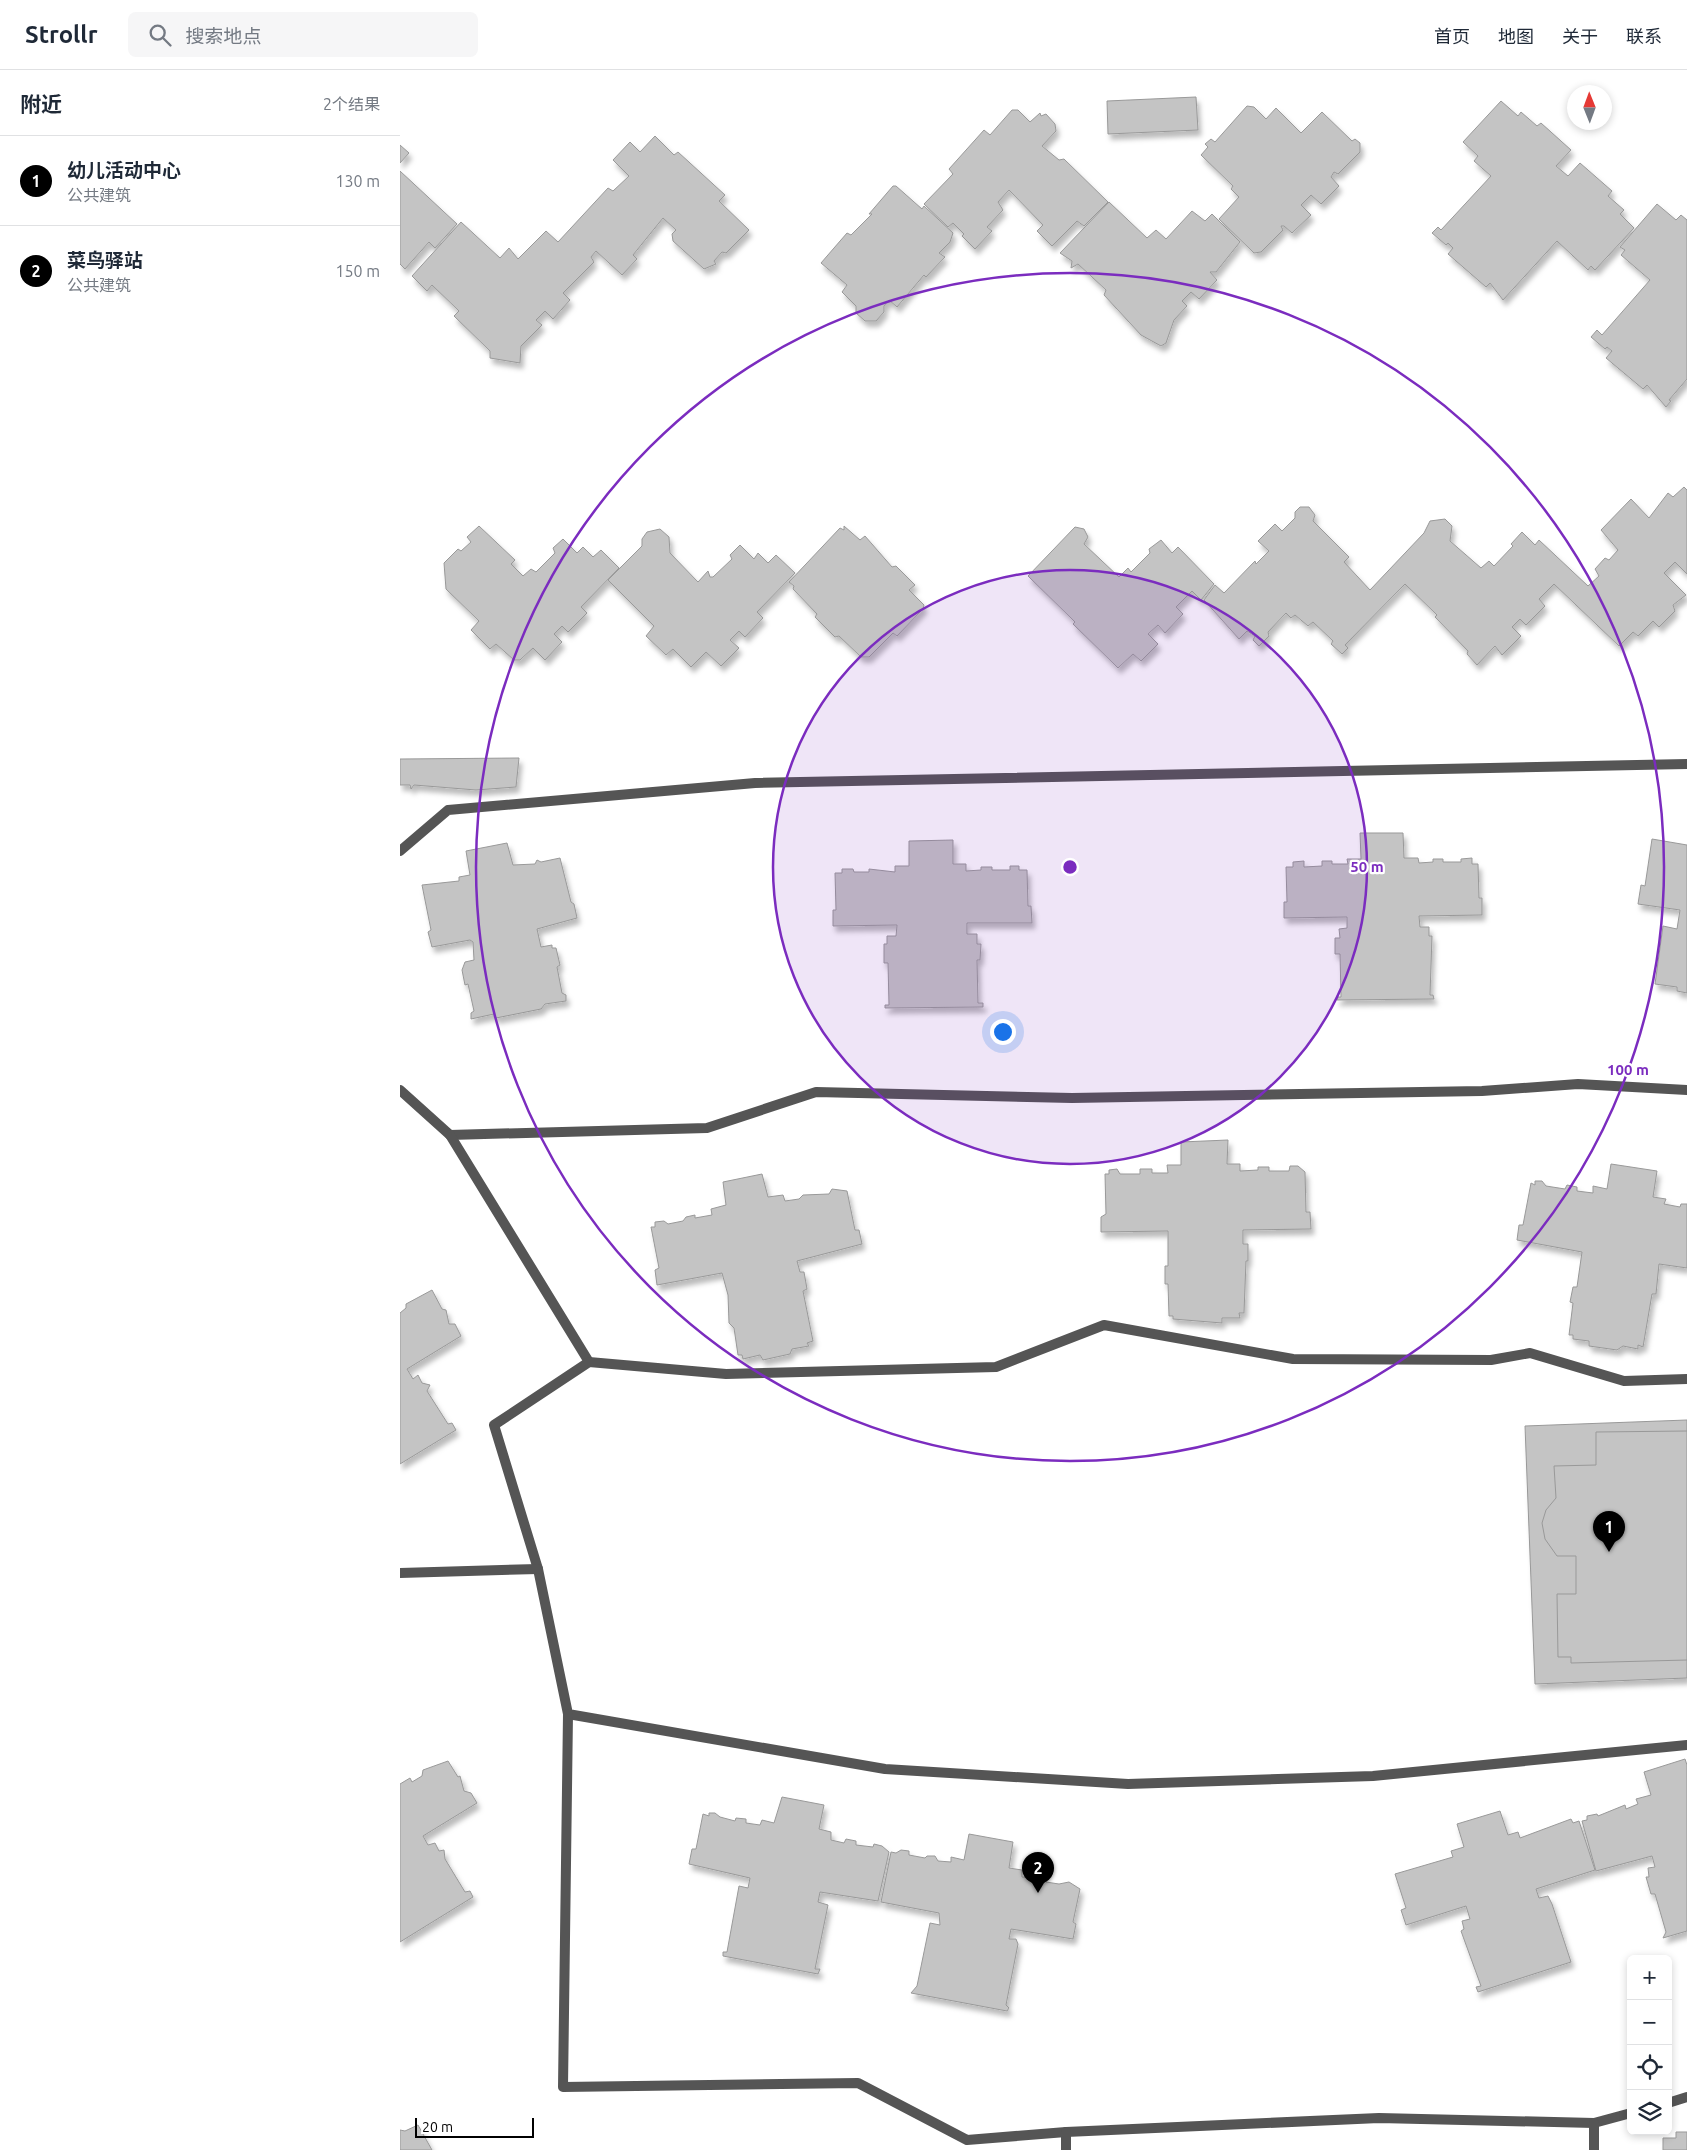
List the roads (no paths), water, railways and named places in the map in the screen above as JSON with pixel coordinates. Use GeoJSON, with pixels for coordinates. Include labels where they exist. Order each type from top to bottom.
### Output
{"type":"FeatureCollection","features":[{"type":"Feature","properties":{"kind":"street"},"geometry":{"type":"LineString","coordinates":[[400,851],[448,810],[755,783],[1687,764]]}},
{"type":"Feature","properties":{"kind":"street"},"geometry":{"type":"LineString","coordinates":[[450,1135],[707,1128],[816,1092],[1072,1098],[1482,1091],[1578,1084],[1685,1092]]}},
{"type":"Feature","properties":{"kind":"street"},"geometry":{"type":"LineString","coordinates":[[400,1090],[450,1135],[589,1362]]}},
{"type":"Feature","properties":{"kind":"street"},"geometry":{"type":"LineString","coordinates":[[1627,2114],[1594,2123],[1379,2118],[1066,2132],[967,2140],[858,2083],[563,2087],[568,1714],[538,1569],[494,1425],[589,1362],[726,1374],[996,1367],[1104,1325],[1293,1359],[1491,1360],[1530,1353],[1624,1380],[1687,1378]]}},
{"type":"Feature","properties":{"kind":"street"},"geometry":{"type":"LineString","coordinates":[[400,1573],[538,1569]]}},
{"type":"Feature","properties":{"kind":"street"},"geometry":{"type":"LineString","coordinates":[[568,1714],[885,1770],[1128,1784],[1373,1776],[1687,1745]]}},
{"type":"Feature","properties":{"kind":"street"},"geometry":{"type":"LineString","coordinates":[[1672,2102],[1687,2097]]}},
{"type":"Feature","properties":{"kind":"street"},"geometry":{"type":"LineString","coordinates":[[1594,2123],[1594,2150]]}},
{"type":"Feature","properties":{"kind":"street"},"geometry":{"type":"LineString","coordinates":[[1066,2132],[1066,2150]]}},
{"type":"Feature","properties":{"kind":"place","name":"幼儿活动中心"},"geometry":{"type":"Point","coordinates":[1609,1552]}},
{"type":"Feature","properties":{"kind":"place","name":"菜鸟驿站"},"geometry":{"type":"Point","coordinates":[1038,1893]}}]}
